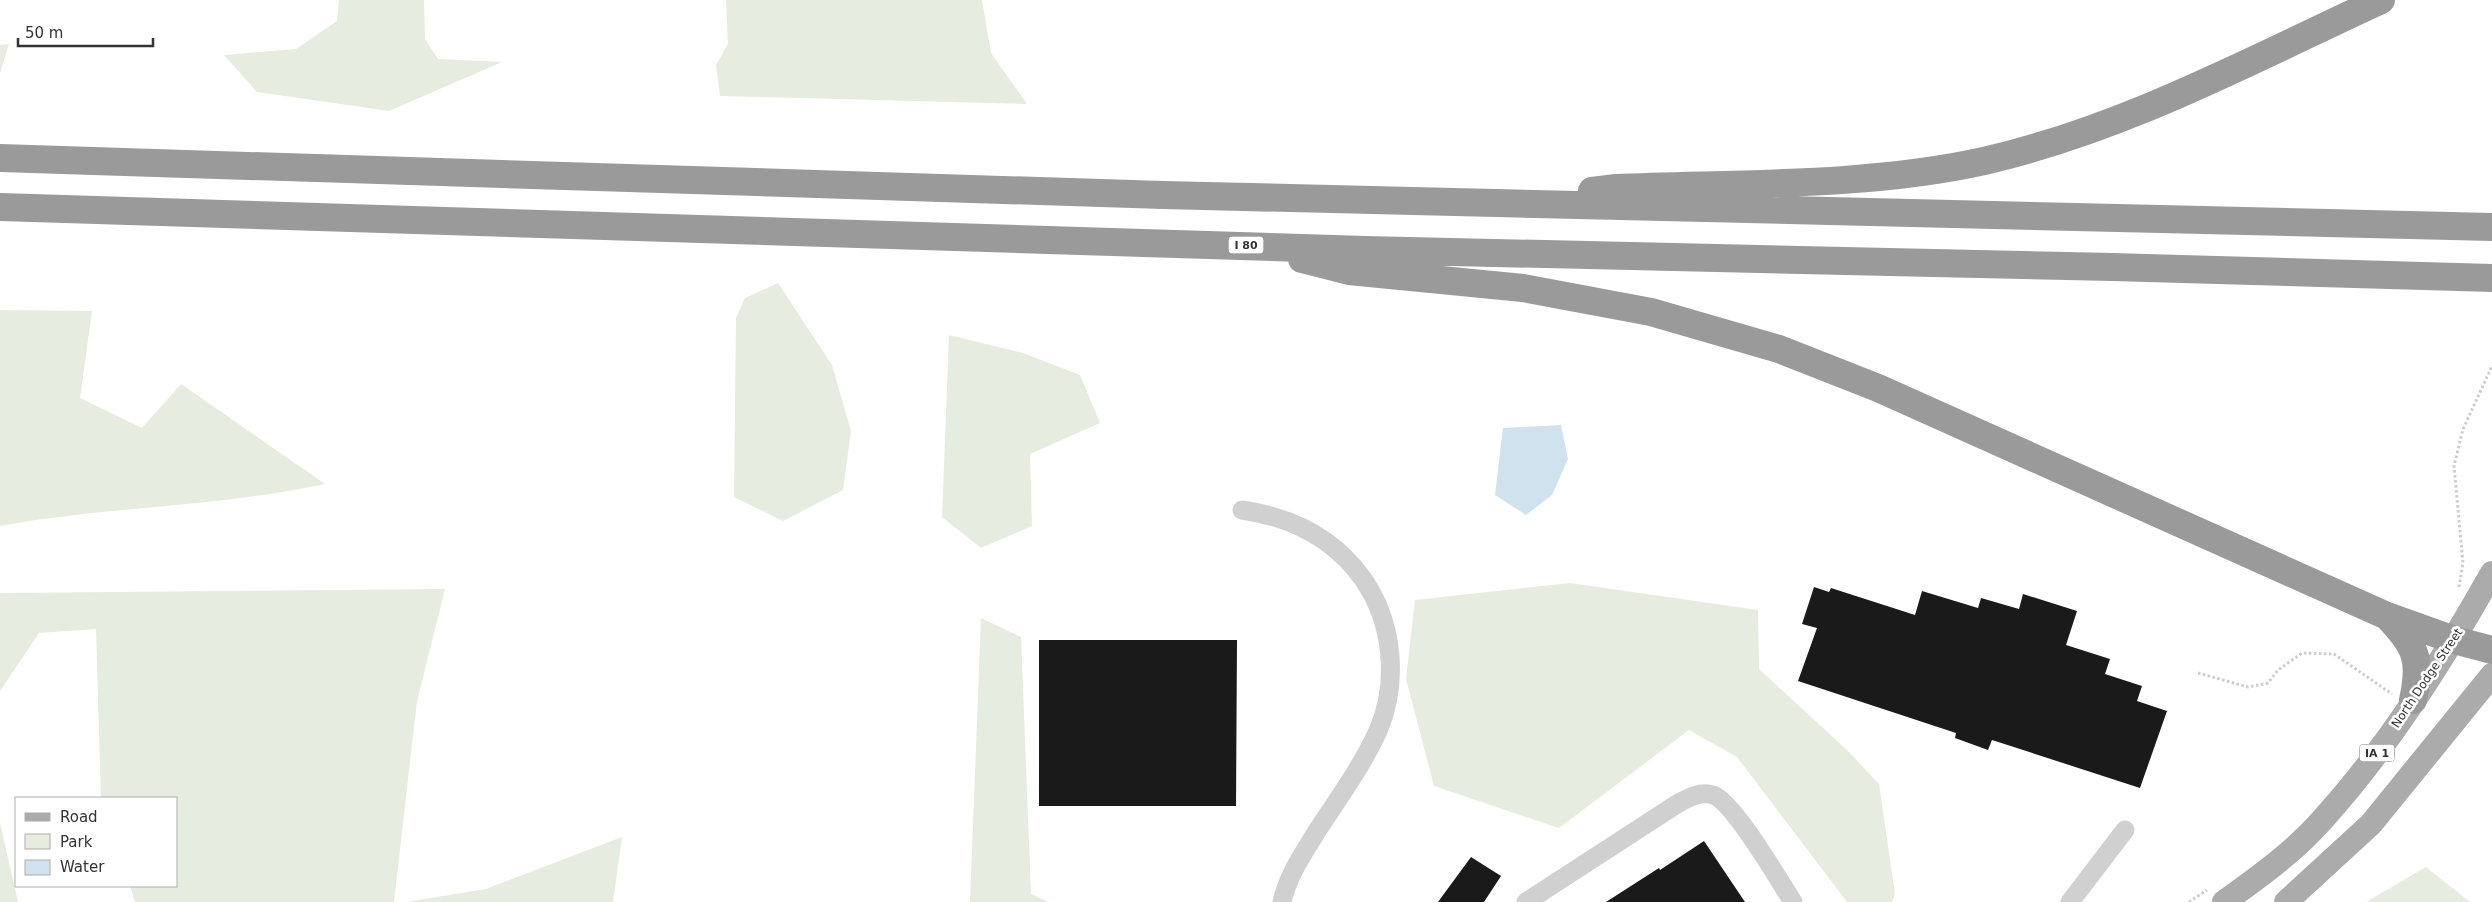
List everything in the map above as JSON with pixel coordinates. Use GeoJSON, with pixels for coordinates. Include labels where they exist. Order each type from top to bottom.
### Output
{"type":"FeatureCollection","features":[{"type":"Feature","properties":{"kind":"highway"},"geometry":{"type":"LineString","coordinates":[[1510,204],[1616,188],[1872,177],[1982,161],[2097,129],[2146,109],[2381,0]]}},
{"type":"Feature","properties":{"kind":"highway"},"geometry":{"type":"LineString","coordinates":[[0,158],[1510,204],[2492,228]]}},
{"type":"Feature","properties":{"kind":"highway","name":"I 80"},"geometry":{"type":"LineString","coordinates":[[0,207],[1365,250],[2492,278]]}},
{"type":"Feature","properties":{"kind":"highway"},"geometry":{"type":"LineString","coordinates":[[1253,246],[1349,271],[1523,288],[1651,312],[1779,349],[1878,388],[2387,616],[2454,640],[2492,650]]}},
{"type":"Feature","properties":{"kind":"highway"},"geometry":{"type":"LineString","coordinates":[[2387,616],[2410,641],[2417,665],[2417,680],[2405,698]]}},
{"type":"Feature","properties":{"kind":"main road","name":"North Dodge Street"},"geometry":{"type":"LineString","coordinates":[[2218,894],[2260,876],[2322,821],[2369,766],[2405,698],[2454,640],[2492,572]]}},
{"type":"Feature","properties":{"kind":"main road"},"geometry":{"type":"LineString","coordinates":[[2286,902],[2371,824],[2492,675]]}},
{"type":"Feature","properties":{"kind":"lane"},"geometry":{"type":"LineString","coordinates":[[1242,510],[1269,514],[1295,523],[1315,533],[1337,549],[1356,569],[1380,611],[1388,638],[1391,665],[1390,687],[1378,729],[1292,872],[1282,902]]}},
{"type":"Feature","properties":{"kind":"lane"},"geometry":{"type":"LineString","coordinates":[[1526,902],[1677,804],[1695,795],[1714,795],[1730,807],[1793,902]]}},
{"type":"Feature","properties":{"kind":"lane"},"geometry":{"type":"LineString","coordinates":[[2070,902],[2125,830]]}},
{"type":"Feature","properties":{"kind":"path"},"geometry":{"type":"LineString","coordinates":[[2458,592],[2463,563],[2454,466],[2463,429],[2492,366]]}},
{"type":"Feature","properties":{"kind":"path"},"geometry":{"type":"LineString","coordinates":[[2198,673],[2248,687],[2268,683],[2278,670],[2302,653],[2334,654],[2405,698]]}},
{"type":"Feature","properties":{"kind":"path"},"geometry":{"type":"LineString","coordinates":[[2189,902],[2218,894]]}},
{"type":"Feature","properties":{"kind":"green space"},"geometry":{"type":"Polygon","coordinates":[[[339,0],[424,0],[425,39],[438,59],[502,62],[389,111],[257,92],[224,55],[296,49],[337,21],[339,0]]]}},
{"type":"Feature","properties":{"kind":"green space"},"geometry":{"type":"Polygon","coordinates":[[[726,0],[982,0],[991,53],[1027,104],[720,96],[716,65],[728,44],[726,0]]]}},
{"type":"Feature","properties":{"kind":"green space"},"geometry":{"type":"Polygon","coordinates":[[[9,44],[0,73],[0,45],[9,44]]]}},
{"type":"Feature","properties":{"kind":"green space"},"geometry":{"type":"Polygon","coordinates":[[[778,283],[832,365],[851,431],[843,490],[783,521],[734,497],[736,318],[745,298],[778,283]]]}},
{"type":"Feature","properties":{"kind":"green space"},"geometry":{"type":"Polygon","coordinates":[[[0,310],[92,311],[80,398],[142,428],[181,384],[325,484],[285,492],[81,514],[0,526],[0,310]]]}},
{"type":"Feature","properties":{"kind":"green space"},"geometry":{"type":"Polygon","coordinates":[[[949,335],[1023,353],[1080,375],[1100,423],[1030,454],[1032,526],[981,548],[942,517],[949,335]]]}},
{"type":"Feature","properties":{"kind":"green space"},"geometry":{"type":"Polygon","coordinates":[[[1570,583],[1758,610],[1759,669],[1848,751],[1879,784],[1895,894],[1892,902],[1847,902],[1737,757],[1689,730],[1559,828],[1434,786],[1406,679],[1415,600],[1570,583]]]}},
{"type":"Feature","properties":{"kind":"green space"},"geometry":{"type":"Polygon","coordinates":[[[445,589],[417,701],[394,902],[135,902],[130,887],[178,887],[178,797],[101,797],[96,629],[39,633],[0,691],[0,593],[445,589]]]}},
{"type":"Feature","properties":{"kind":"green space"},"geometry":{"type":"Polygon","coordinates":[[[981,618],[1021,637],[1031,894],[1049,902],[970,902],[981,618]]]}},
{"type":"Feature","properties":{"kind":"green space"},"geometry":{"type":"Polygon","coordinates":[[[0,823],[18,902],[0,902],[0,823]]]}},
{"type":"Feature","properties":{"kind":"green space"},"geometry":{"type":"Polygon","coordinates":[[[622,837],[613,902],[406,902],[486,889],[622,837]]]}},
{"type":"Feature","properties":{"kind":"green space"},"geometry":{"type":"Polygon","coordinates":[[[2426,867],[2470,902],[2366,902],[2426,867]]]}},
{"type":"Feature","properties":{"kind":"water"},"geometry":{"type":"Polygon","coordinates":[[[1561,425],[1568,459],[1552,495],[1526,515],[1495,495],[1503,428],[1561,425]]]}},
{"type":"Feature","properties":{"kind":"building"},"geometry":{"type":"Polygon","coordinates":[[[1814,587],[1829,592],[1831,588],[1915,615],[1922,591],[1978,608],[1981,598],[2019,609],[2023,594],[2077,611],[2066,645],[2110,659],[2105,674],[2142,686],[2137,701],[2167,711],[2140,788],[1992,740],[1988,750],[1955,738],[1956,733],[1798,681],[1817,628],[1802,624],[1814,587]]]}},
{"type":"Feature","properties":{"kind":"building"},"geometry":{"type":"Polygon","coordinates":[[[1039,640],[1237,640],[1236,806],[1039,806],[1039,640]]]}},
{"type":"Feature","properties":{"kind":"building"},"geometry":{"type":"Polygon","coordinates":[[[1704,841],[1745,902],[1606,902],[1659,868],[1660,870],[1704,841]]]}},
{"type":"Feature","properties":{"kind":"building"},"geometry":{"type":"Polygon","coordinates":[[[1471,857],[1501,876],[1484,902],[1438,902],[1471,857]]]}}]}
